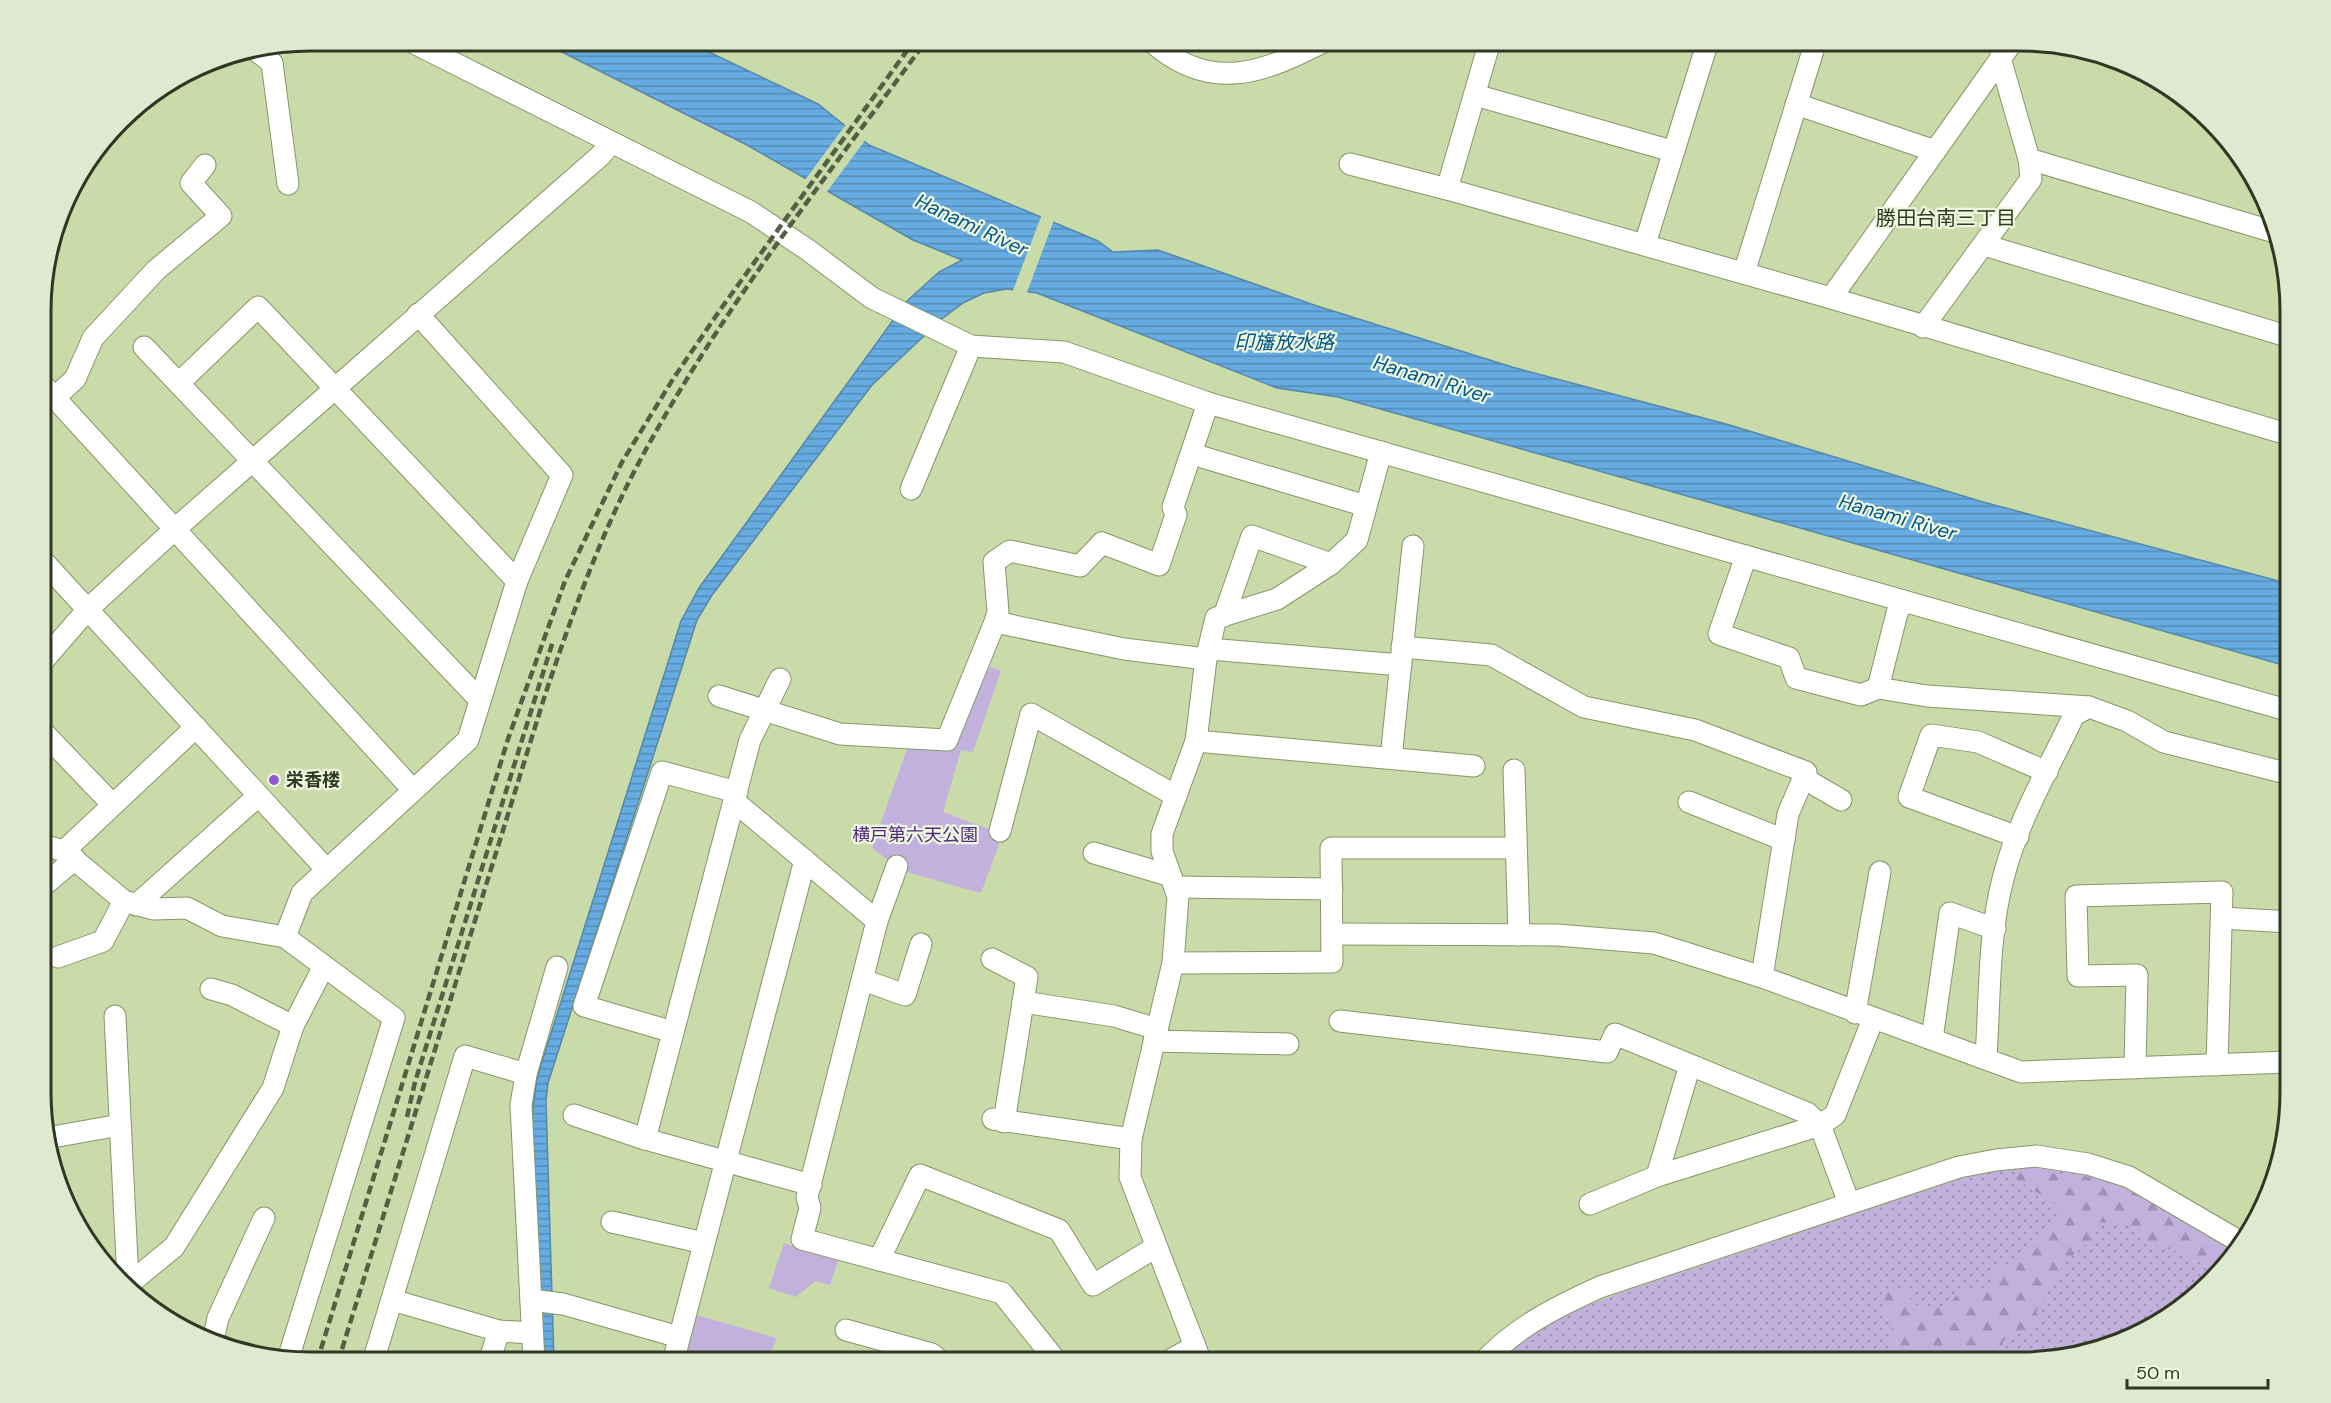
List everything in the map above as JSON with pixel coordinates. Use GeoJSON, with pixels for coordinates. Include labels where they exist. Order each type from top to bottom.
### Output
{"type":"FeatureCollection","features":[{"type":"Feature","properties":{"kind":"street"},"geometry":{"type":"LineString","coordinates":[[431,51],[610,144],[751,212],[808,250],[872,298],[971,346],[1064,352],[1208,403],[2280,708]]}},
{"type":"Feature","properties":{"kind":"street"},"geometry":{"type":"LineString","coordinates":[[1166,51],[1179,61],[1199,69],[1242,74],[1268,68],[1303,51]]}},
{"type":"Feature","properties":{"kind":"street"},"geometry":{"type":"LineString","coordinates":[[1447,189],[1487,51]]}},
{"type":"Feature","properties":{"kind":"street"},"geometry":{"type":"LineString","coordinates":[[1644,244],[1704,51]]}},
{"type":"Feature","properties":{"kind":"street"},"geometry":{"type":"LineString","coordinates":[[1744,273],[1813,51]]}},
{"type":"Feature","properties":{"kind":"street"},"geometry":{"type":"LineString","coordinates":[[1831,298],[2006,51]]}},
{"type":"Feature","properties":{"kind":"street"},"geometry":{"type":"LineString","coordinates":[[1923,327],[2031,179],[2007,51]]}},
{"type":"Feature","properties":{"kind":"street"},"geometry":{"type":"LineString","coordinates":[[263,56],[272,63],[288,183]]}},
{"type":"Feature","properties":{"kind":"street"},"geometry":{"type":"LineString","coordinates":[[1475,95],[1672,151]]}},
{"type":"Feature","properties":{"kind":"street"},"geometry":{"type":"LineString","coordinates":[[1796,105],[1935,151]]}},
{"type":"Feature","properties":{"kind":"street"},"geometry":{"type":"LineString","coordinates":[[51,652],[88,609],[175,529],[601,155],[610,144]]}},
{"type":"Feature","properties":{"kind":"street"},"geometry":{"type":"LineString","coordinates":[[2029,159],[2267,230]]}},
{"type":"Feature","properties":{"kind":"street"},"geometry":{"type":"LineString","coordinates":[[1350,164],[1644,244],[2280,432]]}},
{"type":"Feature","properties":{"kind":"street"},"geometry":{"type":"LineString","coordinates":[[51,391],[75,379],[93,338],[156,270],[221,216],[191,183],[205,165]]}},
{"type":"Feature","properties":{"kind":"street"},"geometry":{"type":"LineString","coordinates":[[1984,245],[2280,334]]}},
{"type":"Feature","properties":{"kind":"street"},"geometry":{"type":"LineString","coordinates":[[179,383],[258,307],[517,581]]}},
{"type":"Feature","properties":{"kind":"street"},"geometry":{"type":"LineString","coordinates":[[285,937],[302,893],[468,740],[478,699],[517,581],[562,475],[418,314]]}},
{"type":"Feature","properties":{"kind":"street"},"geometry":{"type":"LineString","coordinates":[[911,489],[971,346]]}},
{"type":"Feature","properties":{"kind":"street"},"geometry":{"type":"LineString","coordinates":[[144,347],[254,459],[478,699]]}},
{"type":"Feature","properties":{"kind":"street"},"geometry":{"type":"LineString","coordinates":[[51,395],[413,790]]}},
{"type":"Feature","properties":{"kind":"street"},"geometry":{"type":"LineString","coordinates":[[719,696],[840,734],[947,740],[998,612],[994,562],[1010,551],[1080,566],[1102,543],[1159,565],[1176,515],[1173,507],[1208,403]]}},
{"type":"Feature","properties":{"kind":"street"},"geometry":{"type":"LineString","coordinates":[[1197,1352],[1130,1177],[1131,1139],[1173,963],[1178,897],[1162,851],[1162,834],[1196,741],[1208,654],[1216,618],[1277,599],[1331,564],[1357,540],[1381,452]]}},
{"type":"Feature","properties":{"kind":"street"},"geometry":{"type":"LineString","coordinates":[[1192,454],[1366,506]]}},
{"type":"Feature","properties":{"kind":"street"},"geometry":{"type":"LineString","coordinates":[[1224,615],[1252,536],[1331,564]]}},
{"type":"Feature","properties":{"kind":"street"},"geometry":{"type":"LineString","coordinates":[[1391,758],[1413,546]]}},
{"type":"Feature","properties":{"kind":"street"},"geometry":{"type":"LineString","coordinates":[[1746,556],[1719,634],[1789,658],[1796,678],[1861,695],[1878,688],[1927,696],[2089,707],[2127,721],[2164,742],[2280,771]]}},
{"type":"Feature","properties":{"kind":"street"},"geometry":{"type":"LineString","coordinates":[[51,570],[326,869]]}},
{"type":"Feature","properties":{"kind":"street"},"geometry":{"type":"LineString","coordinates":[[1878,688],[1897,613],[1904,601]]}},
{"type":"Feature","properties":{"kind":"street"},"geometry":{"type":"LineString","coordinates":[[995,622],[1124,649],[1208,654],[1491,655],[1584,707],[1695,730],[1806,772],[1805,779],[1788,814],[1762,977]]}},
{"type":"Feature","properties":{"kind":"street"},"geometry":{"type":"LineString","coordinates":[[645,1139],[750,740],[780,679]]}},
{"type":"Feature","properties":{"kind":"street"},"geometry":{"type":"LineString","coordinates":[[1986,1057],[1995,929],[2003,879],[2018,837],[2074,715],[2089,707]]}},
{"type":"Feature","properties":{"kind":"street"},"geometry":{"type":"LineString","coordinates":[[1000,831],[1031,714],[1176,796]]}},
{"type":"Feature","properties":{"kind":"street"},"geometry":{"type":"LineString","coordinates":[[51,876],[112,804],[196,727]]}},
{"type":"Feature","properties":{"kind":"street"},"geometry":{"type":"LineString","coordinates":[[2018,837],[1909,797],[1932,735],[1978,742],[2048,772]]}},
{"type":"Feature","properties":{"kind":"street"},"geometry":{"type":"LineString","coordinates":[[51,740],[112,804]]}},
{"type":"Feature","properties":{"kind":"street"},"geometry":{"type":"LineString","coordinates":[[1196,741],[1474,766]]}},
{"type":"Feature","properties":{"kind":"street"},"geometry":{"type":"LineString","coordinates":[[1514,770],[1519,935]]}},
{"type":"Feature","properties":{"kind":"street"},"geometry":{"type":"LineString","coordinates":[[673,1032],[584,1006],[662,772],[736,797],[877,921]]}},
{"type":"Feature","properties":{"kind":"street"},"geometry":{"type":"LineString","coordinates":[[1805,779],[1841,800]]}},
{"type":"Feature","properties":{"kind":"street"},"geometry":{"type":"LineString","coordinates":[[58,957],[103,941],[130,903],[258,796]]}},
{"type":"Feature","properties":{"kind":"street"},"geometry":{"type":"LineString","coordinates":[[1689,802],[1784,840]]}},
{"type":"Feature","properties":{"kind":"street"},"geometry":{"type":"LineString","coordinates":[[51,848],[69,855],[130,903],[153,909],[187,908],[222,926],[285,937],[394,1018],[291,1351]]}},
{"type":"Feature","properties":{"kind":"street"},"geometry":{"type":"LineString","coordinates":[[1173,963],[1332,962],[1331,848],[1515,848]]}},
{"type":"Feature","properties":{"kind":"street"},"geometry":{"type":"LineString","coordinates":[[1094,853],[1173,882],[1332,890]]}},
{"type":"Feature","properties":{"kind":"street"},"geometry":{"type":"LineString","coordinates":[[676,1352],[805,860]]}},
{"type":"Feature","properties":{"kind":"street"},"geometry":{"type":"LineString","coordinates":[[897,866],[877,921],[807,1197],[810,1208],[802,1239],[1002,1293],[1049,1352]]}},
{"type":"Feature","properties":{"kind":"street"},"geometry":{"type":"LineString","coordinates":[[1590,1204],[1657,1176],[1820,1125],[1835,1115],[1864,1016],[1880,872]]}},
{"type":"Feature","properties":{"kind":"street"},"geometry":{"type":"LineString","coordinates":[[2135,1068],[2137,975],[2078,976],[2076,896],[2222,892],[2217,1065]]}},
{"type":"Feature","properties":{"kind":"street"},"geometry":{"type":"LineString","coordinates":[[1932,1039],[1950,914],[1995,929]]}},
{"type":"Feature","properties":{"kind":"street"},"geometry":{"type":"LineString","coordinates":[[2222,918],[2280,921]]}},
{"type":"Feature","properties":{"kind":"street"},"geometry":{"type":"LineString","coordinates":[[1332,934],[1519,935],[1654,943],[1762,977],[1864,1016],[1986,1057],[2021,1072],[2280,1062]]}},
{"type":"Feature","properties":{"kind":"street"},"geometry":{"type":"LineString","coordinates":[[863,980],[904,995],[921,944]]}},
{"type":"Feature","properties":{"kind":"street"},"geometry":{"type":"LineString","coordinates":[[992,959],[1027,977],[998,1120],[1131,1139]]}},
{"type":"Feature","properties":{"kind":"street"},"geometry":{"type":"LineString","coordinates":[[132,1280],[174,1246],[273,1088],[293,1026],[324,966]]}},
{"type":"Feature","properties":{"kind":"street"},"geometry":{"type":"LineString","coordinates":[[533,1352],[534,1301],[521,1105],[526,1074],[557,967]]}},
{"type":"Feature","properties":{"kind":"street"},"geometry":{"type":"LineString","coordinates":[[211,989],[232,995],[293,1026]]}},
{"type":"Feature","properties":{"kind":"street"},"geometry":{"type":"LineString","coordinates":[[1023,1002],[1114,1016],[1156,1035],[1288,1044]]}},
{"type":"Feature","properties":{"kind":"street"},"geometry":{"type":"LineString","coordinates":[[115,1016],[129,1277]]}},
{"type":"Feature","properties":{"kind":"street"},"geometry":{"type":"LineString","coordinates":[[1340,1021],[1607,1052],[1615,1034],[1807,1113],[1820,1125],[1849,1203]]}},
{"type":"Feature","properties":{"kind":"street"},"geometry":{"type":"LineString","coordinates":[[376,1352],[465,1056],[526,1074]]}},
{"type":"Feature","properties":{"kind":"street"},"geometry":{"type":"LineString","coordinates":[[1657,1176],[1690,1065]]}},
{"type":"Feature","properties":{"kind":"street"},"geometry":{"type":"LineString","coordinates":[[574,1115],[645,1139],[811,1185]]}},
{"type":"Feature","properties":{"kind":"street"},"geometry":{"type":"LineString","coordinates":[[55,1137],[120,1125]]}},
{"type":"Feature","properties":{"kind":"street"},"geometry":{"type":"LineString","coordinates":[[1493,1352],[1507,1337],[1528,1323],[1600,1287],[1959,1167],[1996,1160],[2036,1156],[2088,1164],[2129,1177],[2234,1238]]}},
{"type":"Feature","properties":{"kind":"street"},"geometry":{"type":"LineString","coordinates":[[879,1260],[920,1175],[1059,1230],[1093,1285],[1156,1247]]}},
{"type":"Feature","properties":{"kind":"street"},"geometry":{"type":"LineString","coordinates":[[215,1333],[218,1318],[264,1218]]}},
{"type":"Feature","properties":{"kind":"street"},"geometry":{"type":"LineString","coordinates":[[612,1222],[704,1243]]}},
{"type":"Feature","properties":{"kind":"street"},"geometry":{"type":"LineString","coordinates":[[392,1300],[499,1331],[532,1333]]}},
{"type":"Feature","properties":{"kind":"street"},"geometry":{"type":"LineString","coordinates":[[534,1301],[563,1305],[679,1337]]}},
{"type":"Feature","properties":{"kind":"street"},"geometry":{"type":"LineString","coordinates":[[846,1330],[926,1352]]}},
{"type":"Feature","properties":{"kind":"street"},"geometry":{"type":"LineString","coordinates":[[492,1352],[499,1331]]}},
{"type":"Feature","properties":{"kind":"green space","name":"横戸第六天公園"},"geometry":{"type":"Polygon","coordinates":[[[991,667],[1001,671],[973,752],[961,750],[943,812],[1003,834],[981,893],[903,871],[872,848],[908,746],[954,747],[978,683],[991,667]]]}},
{"type":"Feature","properties":{"kind":"green space"},"geometry":{"type":"Polygon","coordinates":[[[2037,1167],[2085,1174],[2138,1192],[2229,1246],[2204,1276],[2150,1317],[2103,1338],[2054,1350],[2020,1352],[1508,1352],[1558,1319],[1628,1290],[1966,1177],[1999,1169],[2037,1167]]]}},
{"type":"Feature","properties":{"kind":"green space"},"geometry":{"type":"Polygon","coordinates":[[[2018,1170],[2085,1176],[2138,1193],[2155,1206],[2228,1248],[2209,1270],[2193,1258],[2141,1239],[2128,1225],[2100,1222],[2091,1240],[2066,1261],[2036,1312],[2041,1321],[2004,1340],[1999,1352],[1894,1352],[1891,1345],[1894,1331],[1881,1309],[1888,1291],[1903,1287],[1915,1305],[1947,1307],[1964,1286],[1975,1289],[1992,1286],[1995,1268],[2014,1262],[2054,1225],[2060,1207],[2016,1179],[2018,1170]]]}},
{"type":"Feature","properties":{"kind":"green space"},"geometry":{"type":"Polygon","coordinates":[[[784,1243],[838,1261],[830,1285],[815,1281],[796,1297],[769,1288],[784,1243]]]}},
{"type":"Feature","properties":{"kind":"green space"},"geometry":{"type":"Polygon","coordinates":[[[696,1315],[777,1338],[771,1352],[687,1352],[696,1315]]]}},
{"type":"Feature","properties":{"kind":"water","name":"印旛放水路"},"geometry":{"type":"Polygon","coordinates":[[[560,51],[707,51],[818,104],[869,145],[1098,241],[1113,252],[1158,250],[1317,306],[1512,367],[1726,424],[1983,502],[2280,581],[2280,664],[1338,397],[1277,388],[1037,293],[1007,289],[984,293],[963,303],[943,318],[872,385],[712,595],[697,620],[548,1083],[546,1101],[554,1352],[543,1352],[532,1117],[537,1078],[681,621],[699,588],[907,301],[939,272],[962,260],[913,240],[747,145],[560,51]]]}},
{"type":"Feature","properties":{"kind":"pier"},"geometry":{"type":"Polygon","coordinates":[[[847,123],[866,139],[826,193],[805,180],[847,123]]]}},
{"type":"Feature","properties":{"kind":"pier"},"geometry":{"type":"Polygon","coordinates":[[[1042,214],[1054,220],[1026,295],[1012,293],[1042,214]]]}},
{"type":"Feature","properties":{"kind":"railway"},"geometry":{"type":"LineString","coordinates":[[320,1352],[508,739],[565,581],[622,462],[673,379],[907,51]]}},
{"type":"Feature","properties":{"kind":"railway"},"geometry":{"type":"LineString","coordinates":[[341,1352],[545,695],[575,609],[609,523],[667,412],[736,302],[919,51]]}},
{"type":"Feature","properties":{"kind":"railway"},"geometry":{"type":"LineString","coordinates":[[407,1117],[415,1082],[553,641]]}},
{"type":"Feature","properties":{"kind":"place","name":"栄香楼"},"geometry":{"type":"Point","coordinates":[274,780]}},
{"type":"Feature","properties":{"kind":"district","name":"勝田台南三丁目"},"geometry":{"type":"Point","coordinates":[1946,218]}},
{"type":"Feature","properties":{"kind":"water label","name":"Hanami River"},"geometry":{"type":"Point","coordinates":[972,225]}},
{"type":"Feature","properties":{"kind":"water label","name":"Hanami River"},"geometry":{"type":"Point","coordinates":[1432,379]}},
{"type":"Feature","properties":{"kind":"water label","name":"Hanami River"},"geometry":{"type":"Point","coordinates":[1898,517]}}]}
